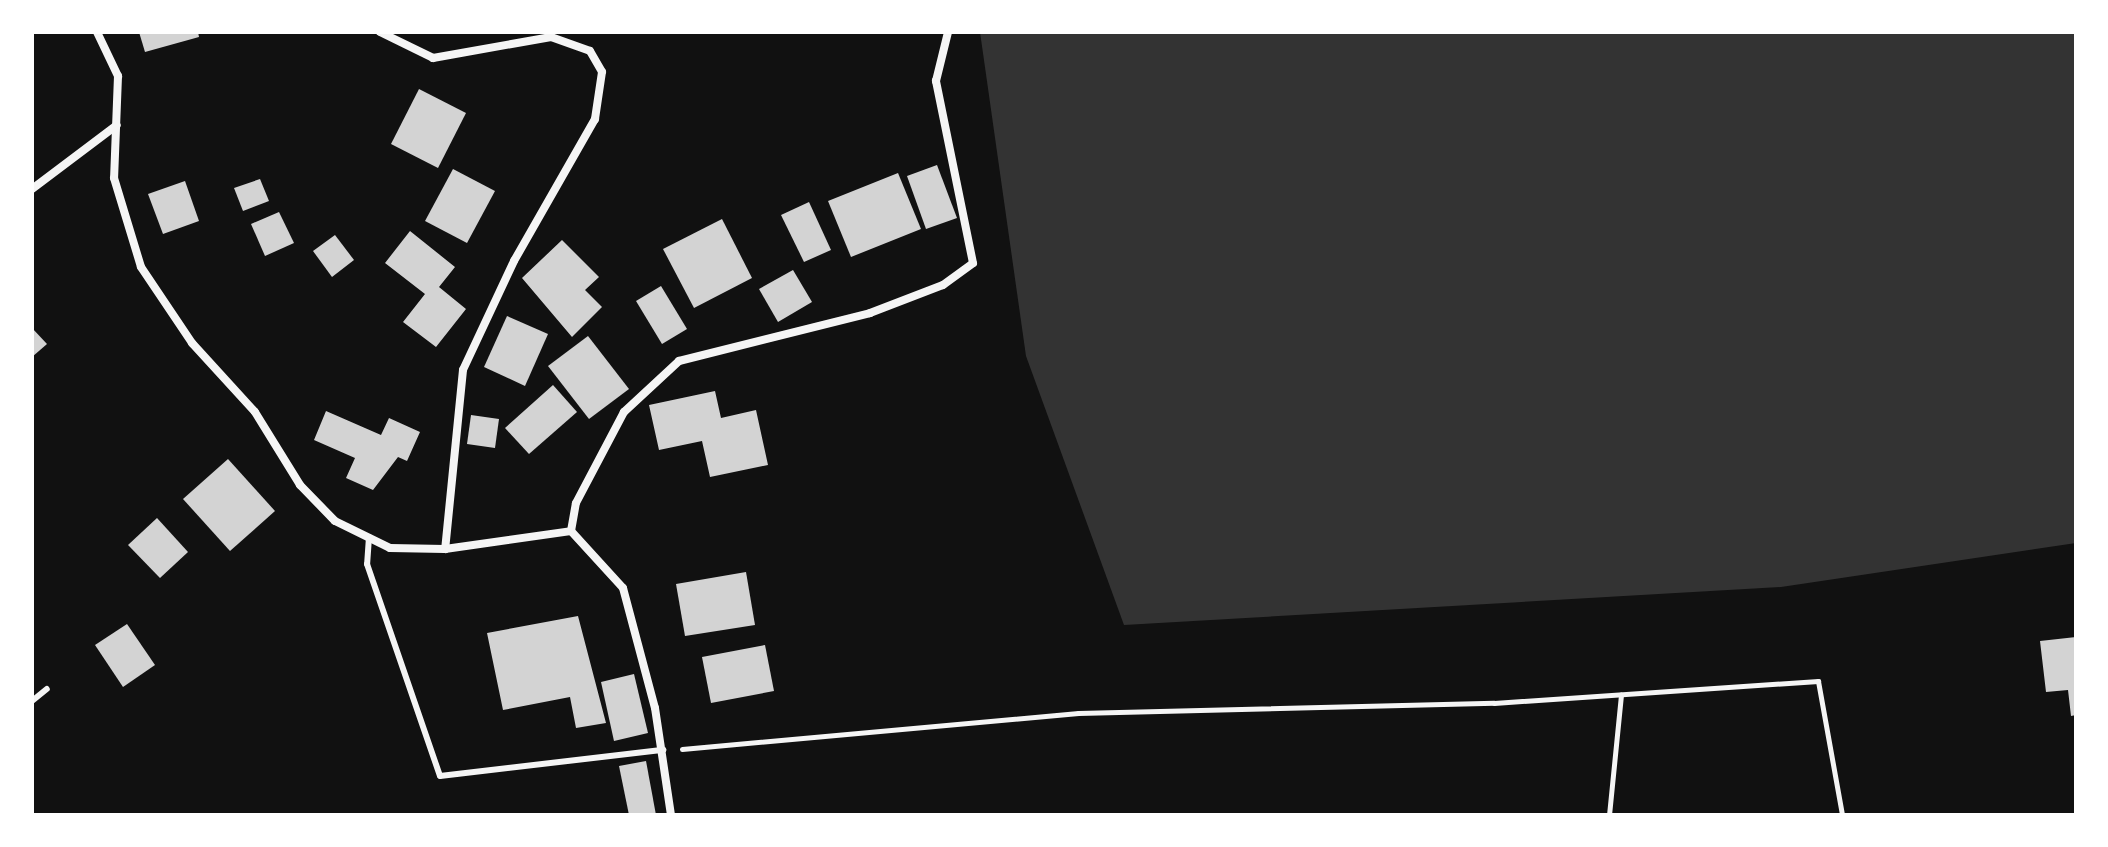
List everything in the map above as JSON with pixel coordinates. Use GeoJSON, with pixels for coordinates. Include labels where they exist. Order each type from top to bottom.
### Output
{"type":"FeatureCollection","features":[{"type":"Feature","properties":{"kind":"street"},"geometry":{"type":"LineString","coordinates":[[97,32],[118,76],[114,178],[141,267],[192,343],[255,412],[300,485],[335,521],[390,548],[445,549],[571,531]]}},
{"type":"Feature","properties":{"kind":"street"},"geometry":{"type":"LineString","coordinates":[[380,32],[433,58],[551,37],[590,51],[602,72],[595,119],[508,273],[463,370],[445,549]]}},
{"type":"Feature","properties":{"kind":"street"},"geometry":{"type":"LineString","coordinates":[[571,531],[576,503],[624,412],[679,361],[870,313],[943,285],[973,263],[936,81],[948,32]]}},
{"type":"Feature","properties":{"kind":"street"},"geometry":{"type":"LineString","coordinates":[[32,189],[117,125]]}},
{"type":"Feature","properties":{"kind":"street"},"geometry":{"type":"LineString","coordinates":[[571,531],[623,588],[664,750],[671,815]]}},
{"type":"Feature","properties":{"kind":"lane"},"geometry":{"type":"LineString","coordinates":[[369,537],[367,564],[440,776],[664,750]]}},
{"type":"Feature","properties":{"kind":"lane"},"geometry":{"type":"LineString","coordinates":[[32,701],[47,689]]}},
{"type":"Feature","properties":{"kind":"path"},"geometry":{"type":"LineString","coordinates":[[664,750],[1078,713],[1621,695],[1818,681],[1842,815]]}},
{"type":"Feature","properties":{"kind":"path"},"geometry":{"type":"LineString","coordinates":[[1609,815],[1621,695]]}},
{"type":"Feature","properties":{"kind":"shaded area"},"geometry":{"type":"Polygon","coordinates":[[[980,32],[2076,32],[2076,543],[1781,587],[1124,625],[1026,356],[980,32]]]}},
{"type":"Feature","properties":{"kind":"building"},"geometry":{"type":"Polygon","coordinates":[[[139,32],[198,32],[199,37],[145,52],[139,32]]]}},
{"type":"Feature","properties":{"kind":"building"},"geometry":{"type":"Polygon","coordinates":[[[419,89],[466,113],[438,168],[391,144],[419,89]]]}},
{"type":"Feature","properties":{"kind":"building"},"geometry":{"type":"Polygon","coordinates":[[[937,165],[957,218],[926,229],[907,176],[937,165]]]}},
{"type":"Feature","properties":{"kind":"building"},"geometry":{"type":"Polygon","coordinates":[[[453,169],[495,191],[467,243],[425,221],[453,169]]]}},
{"type":"Feature","properties":{"kind":"building"},"geometry":{"type":"Polygon","coordinates":[[[898,173],[921,229],[851,257],[828,201],[898,173]]]}},
{"type":"Feature","properties":{"kind":"building"},"geometry":{"type":"Polygon","coordinates":[[[260,179],[269,201],[243,211],[234,188],[260,179]]]}},
{"type":"Feature","properties":{"kind":"building"},"geometry":{"type":"Polygon","coordinates":[[[185,181],[199,221],[163,234],[148,194],[185,181]]]}},
{"type":"Feature","properties":{"kind":"building"},"geometry":{"type":"Polygon","coordinates":[[[809,202],[831,250],[804,262],[781,215],[809,202]]]}},
{"type":"Feature","properties":{"kind":"building"},"geometry":{"type":"Polygon","coordinates":[[[279,212],[294,243],[265,256],[251,224],[279,212]]]}},
{"type":"Feature","properties":{"kind":"building"},"geometry":{"type":"Polygon","coordinates":[[[722,219],[752,278],[694,308],[663,249],[722,219]]]}},
{"type":"Feature","properties":{"kind":"building"},"geometry":{"type":"Polygon","coordinates":[[[410,231],[455,267],[439,287],[466,309],[436,347],[403,322],[425,294],[385,263],[410,231]]]}},
{"type":"Feature","properties":{"kind":"building"},"geometry":{"type":"Polygon","coordinates":[[[335,235],[354,260],[332,277],[313,251],[335,235]]]}},
{"type":"Feature","properties":{"kind":"building"},"geometry":{"type":"Polygon","coordinates":[[[562,240],[599,277],[585,290],[602,307],[572,337],[522,278],[562,240]]]}},
{"type":"Feature","properties":{"kind":"building"},"geometry":{"type":"Polygon","coordinates":[[[793,270],[812,302],[778,322],[759,289],[793,270]]]}},
{"type":"Feature","properties":{"kind":"building"},"geometry":{"type":"Polygon","coordinates":[[[661,286],[687,329],[662,344],[636,301],[661,286]]]}},
{"type":"Feature","properties":{"kind":"building"},"geometry":{"type":"Polygon","coordinates":[[[507,316],[548,334],[525,386],[484,367],[507,316]]]}},
{"type":"Feature","properties":{"kind":"building"},"geometry":{"type":"Polygon","coordinates":[[[32,328],[47,344],[32,357],[32,328]]]}},
{"type":"Feature","properties":{"kind":"building"},"geometry":{"type":"Polygon","coordinates":[[[588,336],[629,389],[589,419],[548,366],[588,336]]]}},
{"type":"Feature","properties":{"kind":"building"},"geometry":{"type":"Polygon","coordinates":[[[553,385],[577,412],[529,454],[505,428],[553,385]]]}},
{"type":"Feature","properties":{"kind":"building"},"geometry":{"type":"Polygon","coordinates":[[[715,391],[721,418],[756,410],[768,465],[710,477],[702,441],[659,450],[649,405],[715,391]]]}},
{"type":"Feature","properties":{"kind":"building"},"geometry":{"type":"Polygon","coordinates":[[[326,411],[381,435],[389,418],[420,432],[407,461],[398,457],[373,490],[346,478],[355,458],[314,440],[326,411]]]}},
{"type":"Feature","properties":{"kind":"building"},"geometry":{"type":"Polygon","coordinates":[[[471,415],[499,419],[495,448],[467,444],[471,415]]]}},
{"type":"Feature","properties":{"kind":"building"},"geometry":{"type":"Polygon","coordinates":[[[228,459],[275,511],[230,551],[183,499],[228,459]]]}},
{"type":"Feature","properties":{"kind":"building"},"geometry":{"type":"Polygon","coordinates":[[[157,518],[188,552],[160,578],[128,545],[157,518]]]}},
{"type":"Feature","properties":{"kind":"building"},"geometry":{"type":"Polygon","coordinates":[[[746,572],[755,625],[685,636],[676,584],[746,572]]]}},
{"type":"Feature","properties":{"kind":"building"},"geometry":{"type":"Polygon","coordinates":[[[578,616],[606,723],[576,728],[570,697],[503,710],[487,633],[578,616]]]}},
{"type":"Feature","properties":{"kind":"building"},"geometry":{"type":"Polygon","coordinates":[[[127,624],[155,665],[123,687],[95,645],[127,624]]]}},
{"type":"Feature","properties":{"kind":"building"},"geometry":{"type":"Polygon","coordinates":[[[2076,637],[2076,715],[2071,716],[2068,690],[2046,692],[2040,641],[2076,637]]]}},
{"type":"Feature","properties":{"kind":"building"},"geometry":{"type":"Polygon","coordinates":[[[765,645],[774,691],[711,703],[702,657],[765,645]]]}},
{"type":"Feature","properties":{"kind":"building"},"geometry":{"type":"Polygon","coordinates":[[[634,674],[648,733],[614,741],[601,682],[634,674]]]}},
{"type":"Feature","properties":{"kind":"building"},"geometry":{"type":"Polygon","coordinates":[[[646,761],[656,815],[629,815],[619,766],[646,761]]]}}]}
